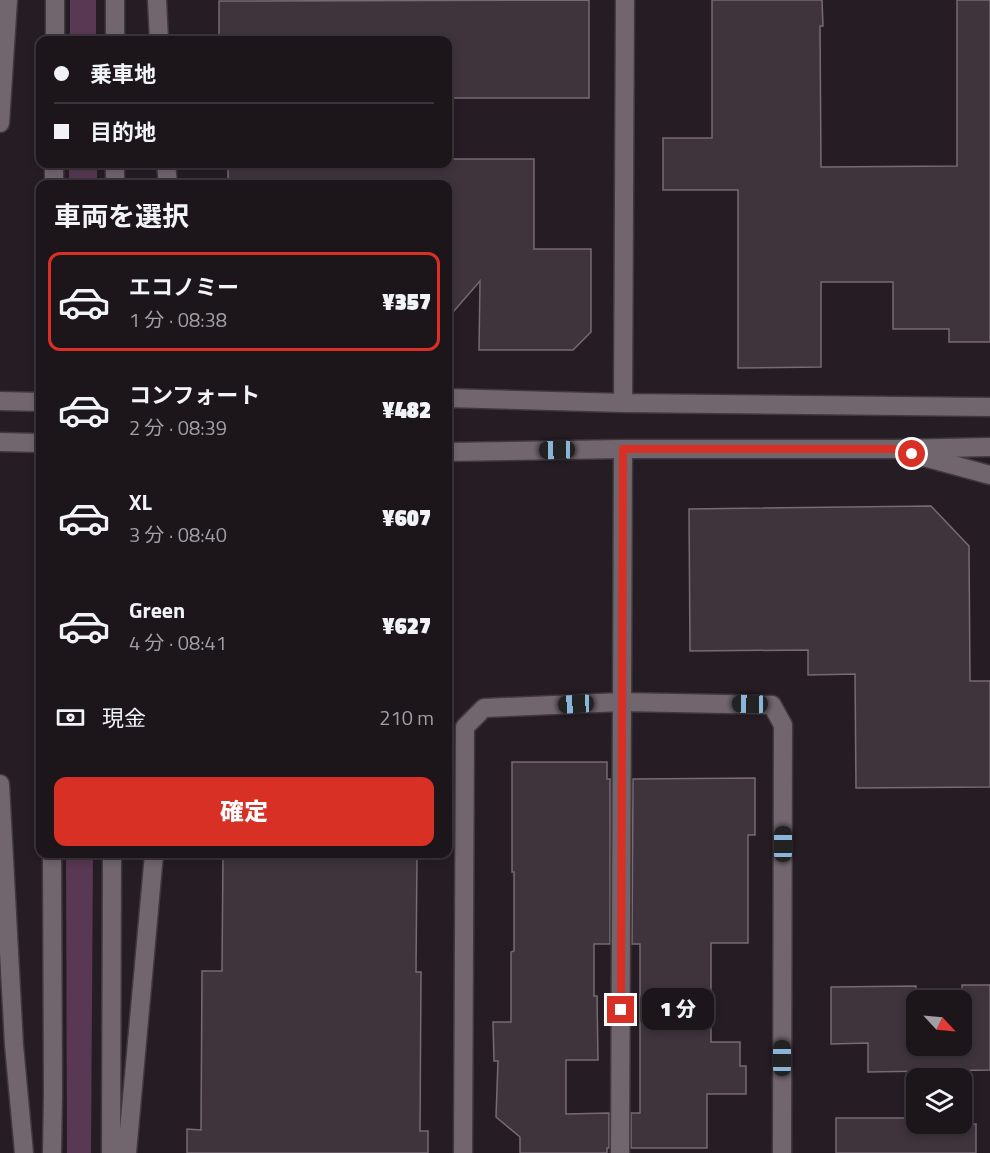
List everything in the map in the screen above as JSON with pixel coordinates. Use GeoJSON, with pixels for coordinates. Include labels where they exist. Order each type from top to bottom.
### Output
{"type":"FeatureCollection","features":[{"type":"Feature","properties":{"kind":"street"},"geometry":{"type":"LineString","coordinates":[[0,123],[8,0]]}},
{"type":"Feature","properties":{"kind":"street"},"geometry":{"type":"LineString","coordinates":[[55,0],[55,36]]}},
{"type":"Feature","properties":{"kind":"street"},"geometry":{"type":"LineString","coordinates":[[115,0],[115,36]]}},
{"type":"Feature","properties":{"kind":"street"},"geometry":{"type":"LineString","coordinates":[[157,0],[159,36]]}},
{"type":"Feature","properties":{"kind":"street"},"geometry":{"type":"LineString","coordinates":[[623,403],[625,0]]}},
{"type":"Feature","properties":{"kind":"street"},"geometry":{"type":"LineString","coordinates":[[452,398],[623,403],[990,407]]}},
{"type":"Feature","properties":{"kind":"street"},"geometry":{"type":"LineString","coordinates":[[0,401],[36,402]]}},
{"type":"Feature","properties":{"kind":"street"},"geometry":{"type":"LineString","coordinates":[[0,442],[36,443]]}},
{"type":"Feature","properties":{"kind":"street"},"geometry":{"type":"LineString","coordinates":[[452,452],[990,447]]}},
{"type":"Feature","properties":{"kind":"street"},"geometry":{"type":"LineString","coordinates":[[620,1153],[623,449]]}},
{"type":"Feature","properties":{"kind":"street"},"geometry":{"type":"LineString","coordinates":[[893,449],[990,476]]}},
{"type":"Feature","properties":{"kind":"street"},"geometry":{"type":"LineString","coordinates":[[463,1153],[465,727],[484,708],[622,702],[772,705],[783,725],[782,1153]]}},
{"type":"Feature","properties":{"kind":"street"},"geometry":{"type":"LineString","coordinates":[[0,784],[7,1045],[24,1153]]}},
{"type":"Feature","properties":{"kind":"street"},"geometry":{"type":"LineString","coordinates":[[52,858],[52,1153]]}},
{"type":"Feature","properties":{"kind":"street"},"geometry":{"type":"LineString","coordinates":[[111,1153],[112,858]]}},
{"type":"Feature","properties":{"kind":"street"},"geometry":{"type":"LineString","coordinates":[[127,1153],[154,858]]}},
{"type":"Feature","properties":{"kind":"shaded area"},"geometry":{"type":"Polygon","coordinates":[[[70,0],[96,0],[96,36],[70,36],[70,0]]]}},
{"type":"Feature","properties":{"kind":"shaded area"},"geometry":{"type":"Polygon","coordinates":[[[69,168],[97,168],[97,180],[69,180],[69,168]]]}},
{"type":"Feature","properties":{"kind":"shaded area"},"geometry":{"type":"Polygon","coordinates":[[[66,858],[93,858],[91,1153],[67,1153],[66,858]]]}},
{"type":"Feature","properties":{"kind":"building"},"geometry":{"type":"Polygon","coordinates":[[[589,0],[589,98],[452,98],[452,36],[219,36],[219,1],[589,0]]]}},
{"type":"Feature","properties":{"kind":"building"},"geometry":{"type":"Polygon","coordinates":[[[712,0],[822,0],[823,26],[820,26],[821,167],[957,166],[957,0],[990,0],[990,342],[949,342],[949,329],[893,329],[893,282],[821,282],[821,367],[738,368],[738,190],[663,190],[663,138],[712,138],[712,0]]]}},
{"type":"Feature","properties":{"kind":"building"},"geometry":{"type":"Polygon","coordinates":[[[452,159],[534,159],[534,249],[591,249],[591,332],[573,350],[479,350],[480,281],[452,313],[452,180],[228,180],[228,168],[452,168],[452,159]]]}},
{"type":"Feature","properties":{"kind":"building"},"geometry":{"type":"Polygon","coordinates":[[[931,506],[969,546],[970,681],[990,681],[990,787],[856,788],[855,674],[808,675],[808,650],[690,651],[689,509],[931,506]]]}},
{"type":"Feature","properties":{"kind":"building"},"geometry":{"type":"Polygon","coordinates":[[[512,762],[607,762],[607,779],[610,779],[610,944],[594,944],[598,1060],[566,1060],[566,1114],[609,1113],[607,1153],[520,1153],[520,1137],[496,1117],[498,1061],[494,1061],[493,1022],[511,1022],[511,952],[514,951],[512,762]]]}},
{"type":"Feature","properties":{"kind":"building"},"geometry":{"type":"Polygon","coordinates":[[[755,778],[755,835],[748,835],[748,943],[711,943],[711,1042],[740,1042],[740,1066],[746,1066],[746,1094],[707,1094],[707,1148],[631,1148],[631,1113],[640,1113],[640,944],[632,944],[633,779],[755,778]]]}},
{"type":"Feature","properties":{"kind":"building"},"geometry":{"type":"Polygon","coordinates":[[[223,858],[417,858],[416,972],[421,972],[420,1131],[428,1131],[428,1153],[187,1153],[187,1129],[201,1130],[202,971],[222,971],[223,858]]]}},
{"type":"Feature","properties":{"kind":"building"},"geometry":{"type":"Polygon","coordinates":[[[962,985],[990,985],[990,1070],[906,1068],[906,1071],[868,1072],[868,1043],[831,1044],[831,987],[916,986],[916,990],[906,990],[906,1056],[972,1056],[972,990],[962,990],[962,985]]]}},
{"type":"Feature","properties":{"kind":"building"},"geometry":{"type":"Polygon","coordinates":[[[836,1118],[906,1118],[906,1134],[972,1134],[972,1124],[976,1124],[976,1153],[836,1153],[836,1118]]]}},
{"type":"Feature","properties":{"kind":"route"},"geometry":{"type":"LineString","coordinates":[[621,1010],[623,449],[893,449],[912,454]]}}]}
